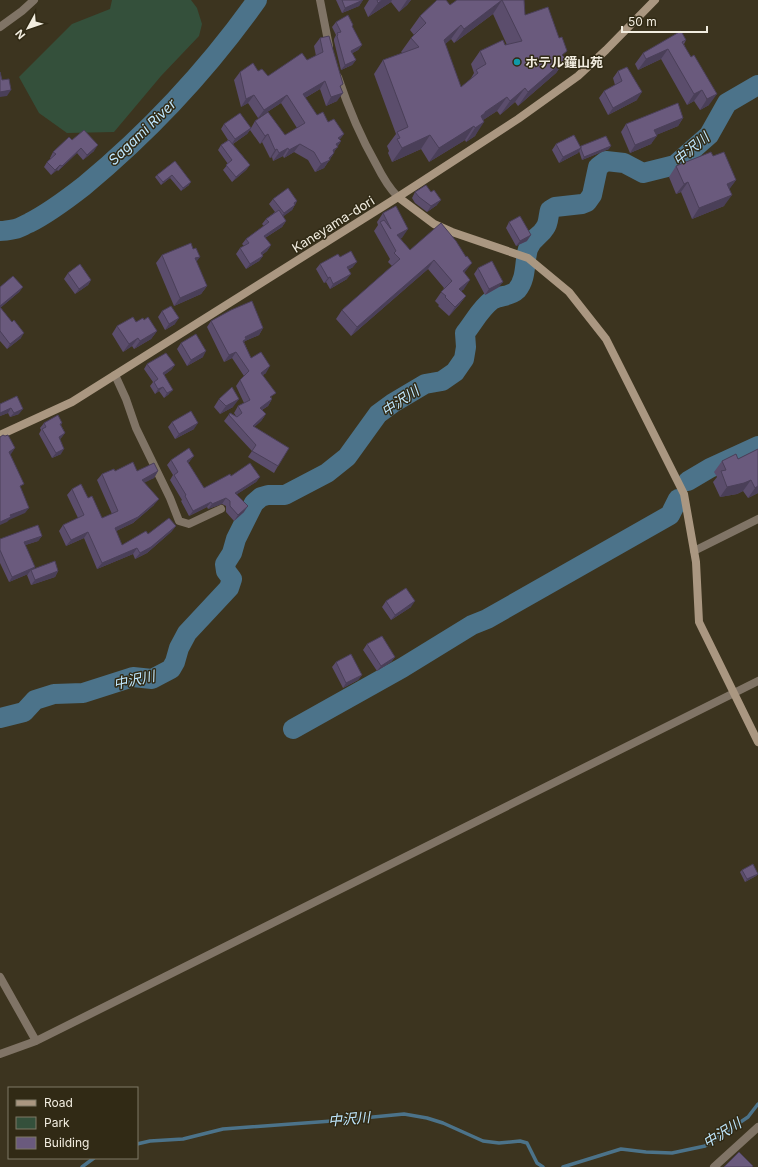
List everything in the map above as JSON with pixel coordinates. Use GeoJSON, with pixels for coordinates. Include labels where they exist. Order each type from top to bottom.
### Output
{"type":"FeatureCollection","features":[{"type":"Feature","properties":{"kind":"street"},"geometry":{"type":"LineString","coordinates":[[0,27],[34,0]]}},
{"type":"Feature","properties":{"kind":"street"},"geometry":{"type":"LineString","coordinates":[[320,0],[331,54]]}},
{"type":"Feature","properties":{"kind":"street","name":"Kaneyama-dori"},"geometry":{"type":"LineString","coordinates":[[0,435],[72,402],[518,119],[578,76],[655,0]]}},
{"type":"Feature","properties":{"kind":"street"},"geometry":{"type":"LineString","coordinates":[[335,68],[353,118],[366,146],[389,188],[434,224],[452,232],[528,258],[569,292],[606,339],[684,494],[696,562],[699,622],[758,742]]}},
{"type":"Feature","properties":{"kind":"street"},"geometry":{"type":"LineString","coordinates":[[115,375],[126,399],[136,428],[170,498],[179,521],[189,524],[222,509]]}},
{"type":"Feature","properties":{"kind":"street"},"geometry":{"type":"LineString","coordinates":[[694,551],[758,519]]}},
{"type":"Feature","properties":{"kind":"street"},"geometry":{"type":"LineString","coordinates":[[0,1054],[36,1041],[758,681]]}},
{"type":"Feature","properties":{"kind":"street"},"geometry":{"type":"LineString","coordinates":[[0,976],[36,1041]]}},
{"type":"Feature","properties":{"kind":"street"},"geometry":{"type":"LineString","coordinates":[[714,1167],[758,1127]]}},
{"type":"Feature","properties":{"kind":"green space"},"geometry":{"type":"Polygon","coordinates":[[[112,0],[191,0],[197,8],[202,24],[199,36],[161,76],[114,132],[67,133],[39,113],[19,77],[72,24],[110,9],[112,0]]]}},
{"type":"Feature","properties":{"kind":"building"},"geometry":{"type":"Polygon","coordinates":[[[342,0],[363,0],[345,8],[342,0]]]}},
{"type":"Feature","properties":{"kind":"building"},"geometry":{"type":"Polygon","coordinates":[[[437,0],[446,0],[450,5],[457,0],[502,0],[524,0],[525,15],[548,7],[559,38],[562,37],[567,51],[562,55],[566,59],[528,92],[525,88],[510,101],[507,97],[481,116],[484,122],[475,128],[474,126],[439,148],[430,135],[402,148],[397,139],[400,138],[397,132],[408,127],[383,60],[419,47],[411,38],[426,23],[420,16],[437,0]],[[502,0],[464,29],[461,25],[444,40],[461,87],[478,73],[476,70],[486,64],[480,51],[503,40],[505,45],[522,41],[502,0]]]}},
{"type":"Feature","properties":{"kind":"building"},"geometry":{"type":"Polygon","coordinates":[[[348,15],[362,45],[351,51],[356,60],[345,65],[337,36],[337,33],[341,32],[336,22],[348,15]]]}},
{"type":"Feature","properties":{"kind":"building"},"geometry":{"type":"Polygon","coordinates":[[[681,31],[686,40],[682,42],[691,57],[694,55],[717,94],[707,99],[702,90],[694,94],[668,49],[646,59],[643,53],[681,31]]]}},
{"type":"Feature","properties":{"kind":"building"},"geometry":{"type":"Polygon","coordinates":[[[329,36],[343,84],[340,86],[343,93],[331,97],[325,81],[303,94],[317,115],[323,112],[328,122],[334,119],[344,134],[338,138],[341,141],[336,144],[338,147],[333,150],[334,153],[329,158],[330,160],[321,164],[314,152],[300,144],[279,153],[277,149],[275,150],[268,134],[265,136],[255,121],[268,112],[285,135],[305,123],[287,95],[264,110],[254,95],[246,99],[240,72],[253,63],[258,71],[262,69],[268,76],[302,53],[307,60],[323,52],[320,38],[329,36]]]}},
{"type":"Feature","properties":{"kind":"building"},"geometry":{"type":"Polygon","coordinates":[[[627,67],[642,92],[613,108],[604,91],[622,81],[618,71],[627,67]]]}},
{"type":"Feature","properties":{"kind":"building"},"geometry":{"type":"Polygon","coordinates":[[[0,72],[2,80],[9,79],[11,90],[0,92],[0,72]]]}},
{"type":"Feature","properties":{"kind":"building"},"geometry":{"type":"Polygon","coordinates":[[[678,103],[683,118],[654,130],[657,136],[635,145],[626,124],[678,103]]]}},
{"type":"Feature","properties":{"kind":"building"},"geometry":{"type":"Polygon","coordinates":[[[240,113],[251,128],[235,139],[224,124],[240,113]]]}},
{"type":"Feature","properties":{"kind":"building"},"geometry":{"type":"Polygon","coordinates":[[[84,130],[98,145],[87,155],[81,148],[62,166],[60,165],[55,170],[47,162],[56,154],[53,152],[69,137],[72,140],[84,130]]]}},
{"type":"Feature","properties":{"kind":"building"},"geometry":{"type":"Polygon","coordinates":[[[574,135],[581,148],[563,157],[556,144],[574,135]]]}},
{"type":"Feature","properties":{"kind":"building"},"geometry":{"type":"Polygon","coordinates":[[[606,136],[611,146],[584,157],[581,146],[606,136]]]}},
{"type":"Feature","properties":{"kind":"building"},"geometry":{"type":"Polygon","coordinates":[[[229,140],[250,165],[236,177],[226,165],[232,160],[221,145],[229,140]]]}},
{"type":"Feature","properties":{"kind":"building"},"geometry":{"type":"Polygon","coordinates":[[[711,152],[713,156],[724,152],[736,180],[727,184],[732,195],[699,208],[688,182],[684,184],[676,166],[711,152]]]}},
{"type":"Feature","properties":{"kind":"building"},"geometry":{"type":"Polygon","coordinates":[[[175,161],[191,182],[183,188],[172,175],[163,182],[157,175],[175,161]]]}},
{"type":"Feature","properties":{"kind":"building"},"geometry":{"type":"Polygon","coordinates":[[[426,185],[431,192],[434,190],[441,200],[431,206],[415,192],[426,185]]]}},
{"type":"Feature","properties":{"kind":"building"},"geometry":{"type":"Polygon","coordinates":[[[288,188],[297,201],[294,203],[295,205],[284,213],[273,199],[288,188]]]}},
{"type":"Feature","properties":{"kind":"building"},"geometry":{"type":"Polygon","coordinates":[[[396,206],[408,229],[397,235],[410,250],[441,223],[456,241],[466,257],[467,256],[472,263],[463,271],[470,280],[459,289],[466,296],[455,307],[445,297],[446,296],[441,292],[452,281],[434,260],[357,327],[342,310],[400,259],[394,253],[396,251],[380,222],[384,220],[391,229],[383,213],[396,206]]]}},
{"type":"Feature","properties":{"kind":"building"},"geometry":{"type":"Polygon","coordinates":[[[279,210],[286,221],[264,236],[271,245],[261,253],[263,256],[250,264],[240,248],[249,243],[246,239],[269,222],[266,219],[279,210]]]}},
{"type":"Feature","properties":{"kind":"building"},"geometry":{"type":"Polygon","coordinates":[[[520,216],[531,235],[520,241],[509,222],[520,216]]]}},
{"type":"Feature","properties":{"kind":"building"},"geometry":{"type":"Polygon","coordinates":[[[191,243],[193,249],[196,248],[200,257],[195,258],[207,286],[180,298],[162,255],[191,243]]]}},
{"type":"Feature","properties":{"kind":"building"},"geometry":{"type":"Polygon","coordinates":[[[351,251],[357,262],[347,267],[351,274],[333,284],[330,277],[328,278],[320,264],[338,254],[340,257],[351,251]]]}},
{"type":"Feature","properties":{"kind":"building"},"geometry":{"type":"Polygon","coordinates":[[[492,261],[503,282],[489,289],[478,268],[492,261]]]}},
{"type":"Feature","properties":{"kind":"building"},"geometry":{"type":"Polygon","coordinates":[[[80,264],[91,280],[79,289],[68,273],[80,264]]]}},
{"type":"Feature","properties":{"kind":"building"},"geometry":{"type":"Polygon","coordinates":[[[13,276],[23,287],[0,306],[0,287],[13,276]]]}},
{"type":"Feature","properties":{"kind":"building"},"geometry":{"type":"Polygon","coordinates":[[[252,301],[263,328],[245,337],[246,339],[243,341],[251,358],[261,352],[270,366],[261,373],[276,393],[270,397],[272,399],[260,408],[266,414],[253,426],[289,448],[278,466],[252,451],[256,445],[229,415],[230,413],[237,417],[242,413],[238,406],[250,400],[240,380],[249,371],[236,352],[229,355],[211,321],[252,301]]]}},
{"type":"Feature","properties":{"kind":"building"},"geometry":{"type":"Polygon","coordinates":[[[171,306],[179,318],[169,324],[162,311],[171,306]]]}},
{"type":"Feature","properties":{"kind":"building"},"geometry":{"type":"Polygon","coordinates":[[[0,307],[12,322],[14,320],[24,333],[10,344],[0,331],[0,307]]]}},
{"type":"Feature","properties":{"kind":"building"},"geometry":{"type":"Polygon","coordinates":[[[133,317],[136,322],[143,318],[144,320],[148,317],[157,331],[140,341],[138,338],[129,344],[117,326],[133,317]]]}},
{"type":"Feature","properties":{"kind":"building"},"geometry":{"type":"Polygon","coordinates":[[[196,334],[206,351],[191,360],[181,343],[196,334]]]}},
{"type":"Feature","properties":{"kind":"building"},"geometry":{"type":"Polygon","coordinates":[[[166,353],[175,365],[163,373],[173,390],[167,393],[163,387],[158,389],[154,382],[158,379],[147,364],[166,353]]]}},
{"type":"Feature","properties":{"kind":"building"},"geometry":{"type":"Polygon","coordinates":[[[232,387],[239,399],[226,406],[219,399],[232,387]]]}},
{"type":"Feature","properties":{"kind":"building"},"geometry":{"type":"Polygon","coordinates":[[[17,396],[23,409],[14,413],[11,408],[0,413],[0,404],[17,396]]]}},
{"type":"Feature","properties":{"kind":"building"},"geometry":{"type":"Polygon","coordinates":[[[191,411],[198,423],[179,434],[172,422],[191,411]]]}},
{"type":"Feature","properties":{"kind":"building"},"geometry":{"type":"Polygon","coordinates":[[[58,415],[62,423],[60,424],[65,433],[59,437],[64,449],[56,453],[42,429],[46,427],[44,423],[58,415]]]}},
{"type":"Feature","properties":{"kind":"building"},"geometry":{"type":"Polygon","coordinates":[[[3,435],[8,435],[15,448],[9,452],[24,484],[20,486],[29,508],[10,515],[11,517],[0,522],[0,437],[3,435]]]}},
{"type":"Feature","properties":{"kind":"building"},"geometry":{"type":"Polygon","coordinates":[[[189,448],[194,456],[187,461],[204,488],[230,474],[231,476],[250,463],[260,477],[235,493],[248,506],[238,515],[230,506],[230,501],[226,498],[212,504],[211,502],[193,511],[185,496],[186,495],[174,475],[178,472],[171,460],[189,448]]]}},
{"type":"Feature","properties":{"kind":"building"},"geometry":{"type":"Polygon","coordinates":[[[758,449],[758,486],[755,488],[751,480],[727,487],[721,471],[726,470],[722,461],[736,454],[738,459],[758,449]]]}},
{"type":"Feature","properties":{"kind":"building"},"geometry":{"type":"Polygon","coordinates":[[[133,462],[137,471],[154,463],[158,471],[142,480],[159,499],[138,517],[115,528],[122,545],[146,531],[148,534],[169,518],[176,526],[151,547],[140,553],[137,548],[102,563],[88,532],[71,540],[63,525],[84,515],[72,489],[81,484],[88,498],[92,496],[102,518],[118,511],[102,474],[114,469],[115,471],[133,462]]]}},
{"type":"Feature","properties":{"kind":"building"},"geometry":{"type":"Polygon","coordinates":[[[38,525],[42,536],[24,542],[35,567],[12,577],[0,550],[0,539],[38,525]]]}},
{"type":"Feature","properties":{"kind":"building"},"geometry":{"type":"Polygon","coordinates":[[[55,561],[58,571],[35,580],[31,570],[55,561]]]}},
{"type":"Feature","properties":{"kind":"building"},"geometry":{"type":"Polygon","coordinates":[[[406,588],[415,601],[395,615],[386,601],[406,588]]]}},
{"type":"Feature","properties":{"kind":"building"},"geometry":{"type":"Polygon","coordinates":[[[382,636],[395,657],[381,666],[367,644],[382,636]]]}},
{"type":"Feature","properties":{"kind":"building"},"geometry":{"type":"Polygon","coordinates":[[[351,654],[362,675],[346,683],[336,662],[351,654]]]}},
{"type":"Feature","properties":{"kind":"building"},"geometry":{"type":"Polygon","coordinates":[[[753,864],[758,874],[747,879],[742,870],[753,864]]]}},
{"type":"Feature","properties":{"kind":"building"},"geometry":{"type":"Polygon","coordinates":[[[739,1152],[753,1166],[752,1167],[724,1167],[739,1152]]]}},
{"type":"Feature","properties":{"kind":"waterway","name":"Sagami River"},"geometry":{"type":"LineString","coordinates":[[0,231],[19,228],[44,215],[84,186],[132,144],[198,75],[257,0]]}},
{"type":"Feature","properties":{"kind":"waterway","name":"中沢川"},"geometry":{"type":"LineString","coordinates":[[0,718],[24,712],[35,700],[54,694],[83,693],[133,677],[152,679],[171,669],[175,662],[179,648],[187,633],[229,588],[232,579],[226,571],[225,564],[232,553],[236,539],[254,503],[261,497],[268,495],[285,495],[327,473],[347,457],[378,414],[393,403],[425,384],[442,381],[455,372],[464,359],[466,347],[465,333],[481,311],[492,300],[511,294],[517,290],[520,285],[524,275],[528,249],[534,239],[546,226],[550,210],[555,207],[582,204],[587,202],[592,195],[598,167],[606,161],[624,163],[643,173],[675,165],[709,135],[727,103],[758,85]]}},
{"type":"Feature","properties":{"kind":"waterway","name":"中沢川"},"geometry":{"type":"LineString","coordinates":[[688,481],[710,468],[758,446]]}},
{"type":"Feature","properties":{"kind":"waterway","name":"中沢川"},"geometry":{"type":"LineString","coordinates":[[293,729],[402,668],[472,625],[487,619],[670,515],[678,499]]}},
{"type":"Feature","properties":{"kind":"waterway","name":"中沢川"},"geometry":{"type":"LineString","coordinates":[[563,1167],[621,1149],[672,1153],[705,1146],[748,1117],[758,1104]]}},
{"type":"Feature","properties":{"kind":"waterway","name":"中沢川"},"geometry":{"type":"LineString","coordinates":[[138,1144],[150,1141],[183,1139],[223,1129],[404,1114],[427,1118],[443,1123],[483,1141],[499,1143],[520,1141],[527,1143],[537,1163],[543,1167]]}},
{"type":"Feature","properties":{"kind":"waterway","name":"中沢川"},"geometry":{"type":"LineString","coordinates":[[82,1167],[93,1159]]}},
{"type":"Feature","properties":{"kind":"place","name":"ホテル鐘山苑"},"geometry":{"type":"Point","coordinates":[517,62]}}]}
